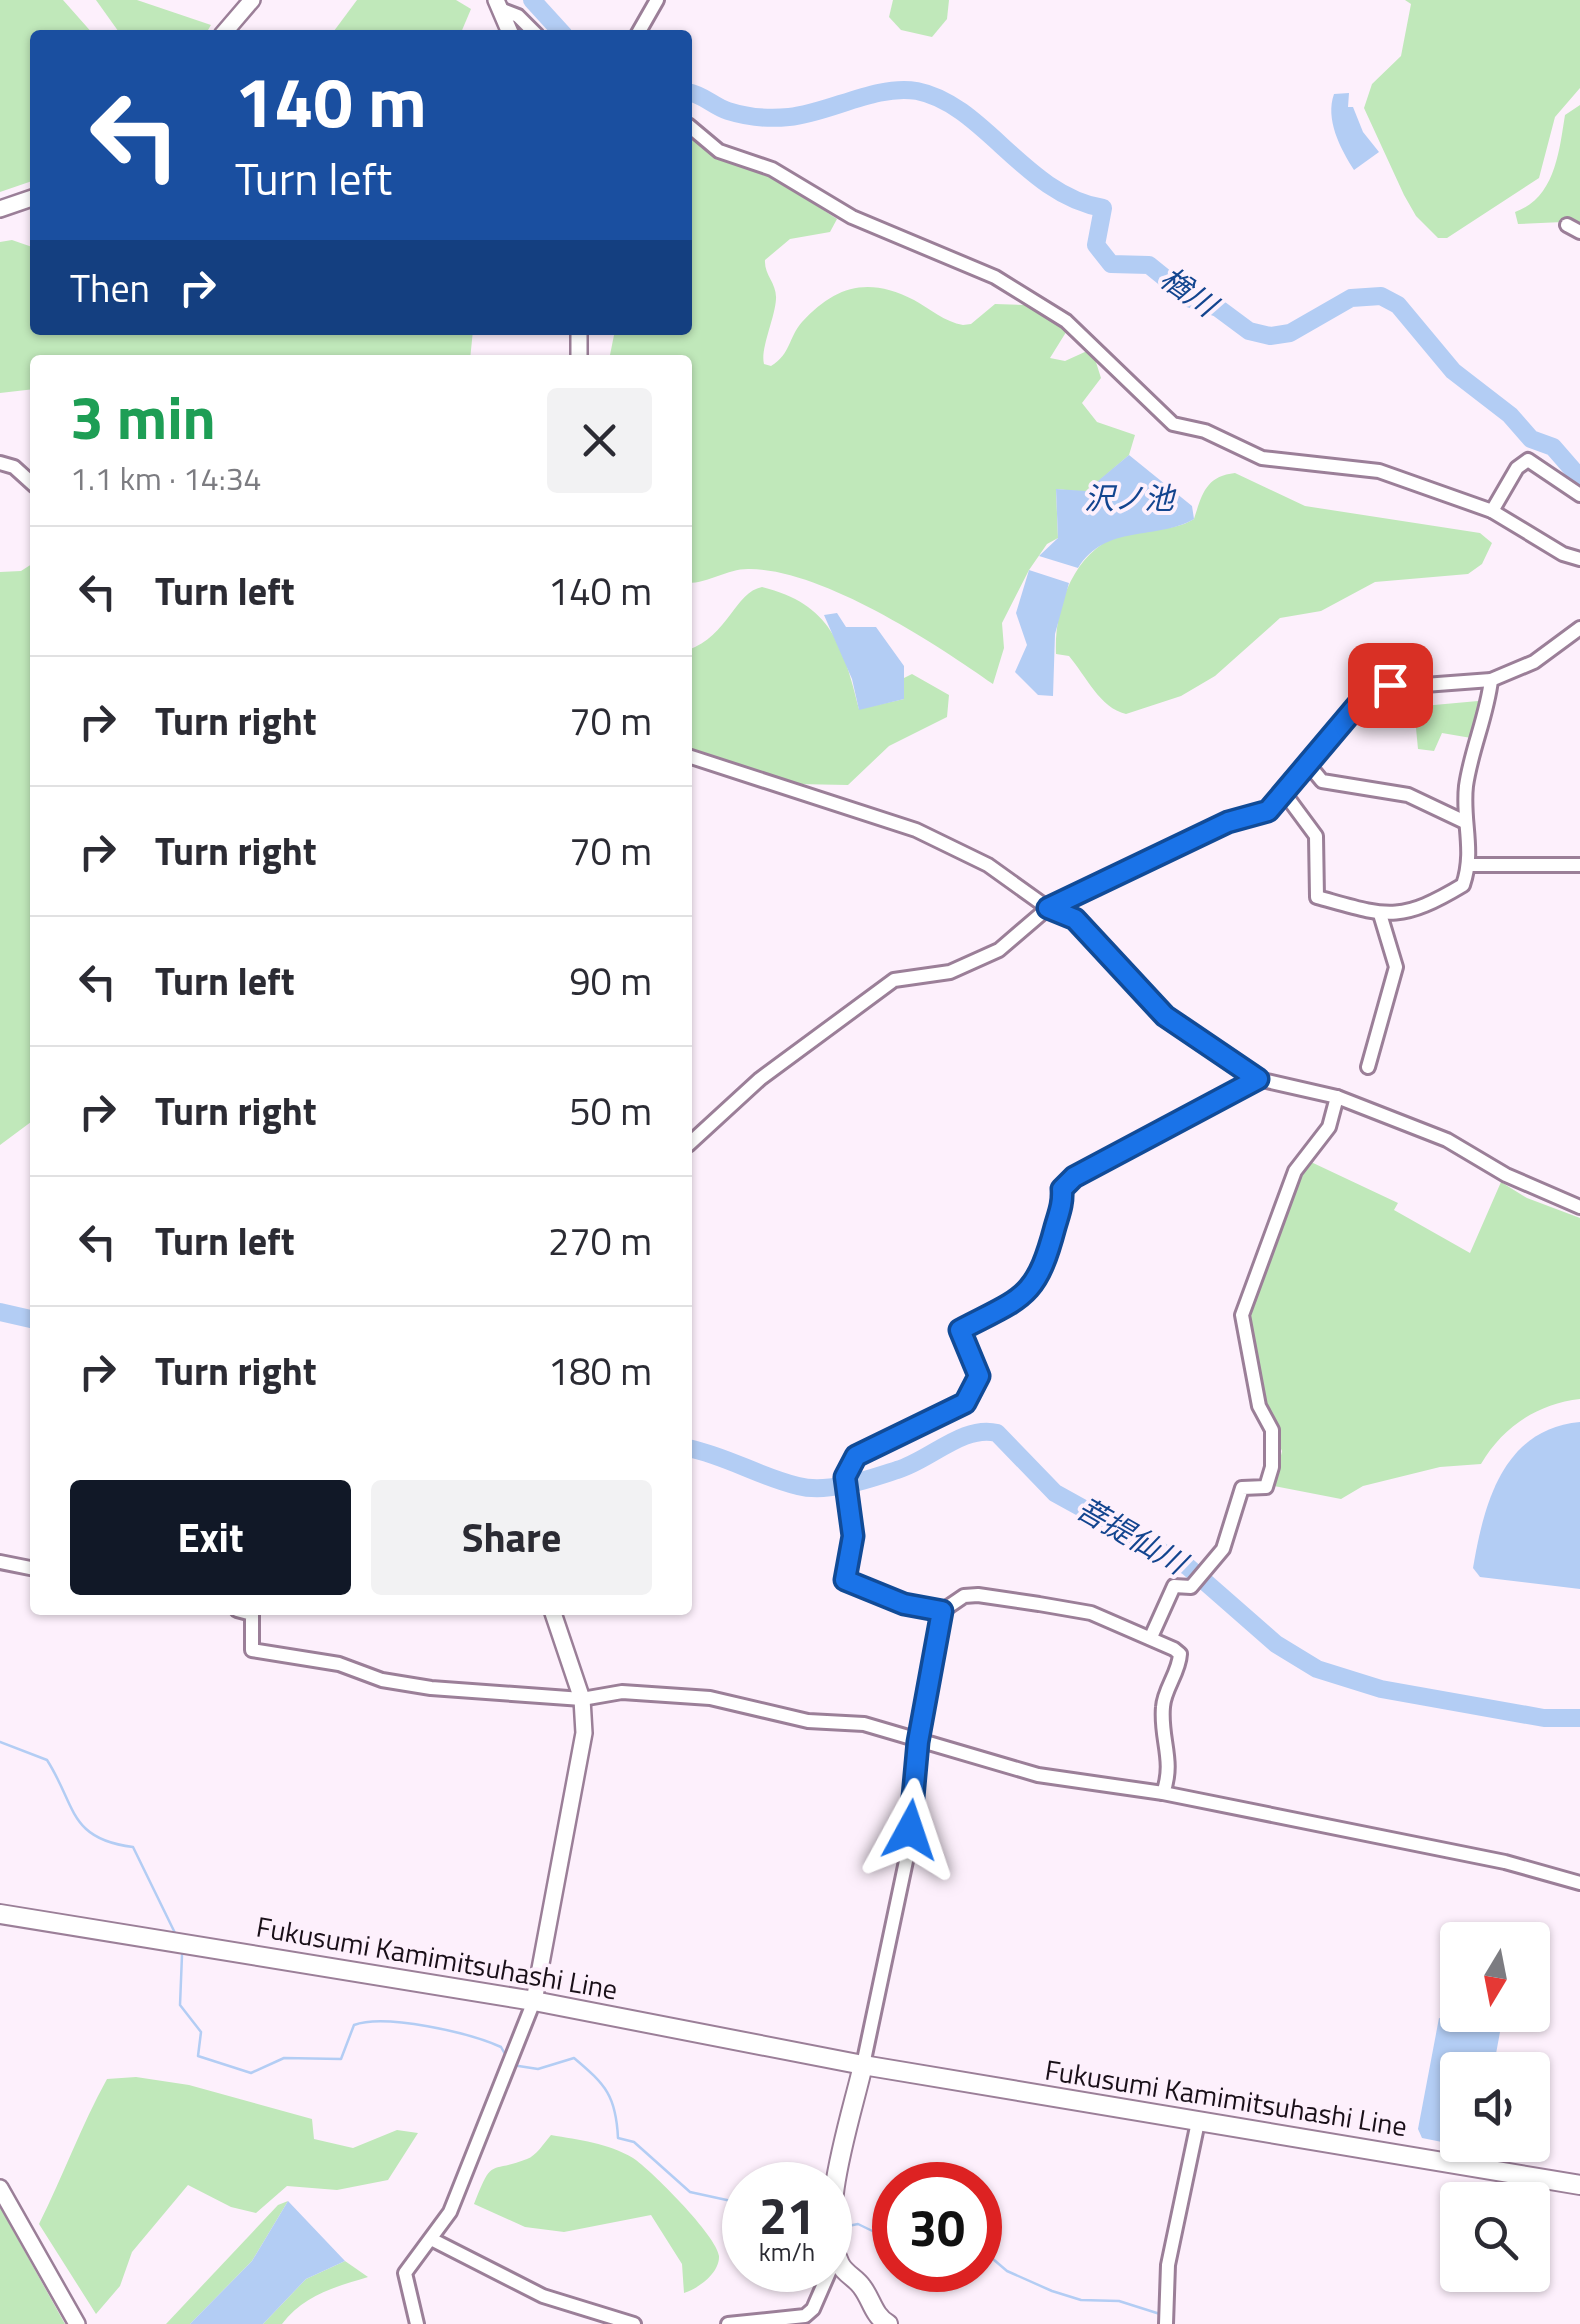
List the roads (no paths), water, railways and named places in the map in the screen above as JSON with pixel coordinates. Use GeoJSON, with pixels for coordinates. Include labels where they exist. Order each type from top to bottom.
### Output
{"type":"FeatureCollection","features":[{"type":"Feature","properties":{"kind":"main road","name":"Fukusumi Kamimitsuhashi Line"},"geometry":{"type":"LineString","coordinates":[[0,1914],[534,2000],[862,2065],[1580,2185]]}},
{"type":"Feature","properties":{"kind":"main road"},"geometry":{"type":"LineString","coordinates":[[842,2162],[862,2065]]}},
{"type":"Feature","properties":{"kind":"main road"},"geometry":{"type":"LineString","coordinates":[[852,2287],[888,2324]]}},
{"type":"Feature","properties":{"kind":"street"},"geometry":{"type":"LineString","coordinates":[[226,30],[252,0]]}},
{"type":"Feature","properties":{"kind":"street"},"geometry":{"type":"LineString","coordinates":[[641,30],[657,0]]}},
{"type":"Feature","properties":{"kind":"street"},"geometry":{"type":"LineString","coordinates":[[498,4],[508,30]]}},
{"type":"Feature","properties":{"kind":"street"},"geometry":{"type":"LineString","coordinates":[[498,4],[532,30]]}},
{"type":"Feature","properties":{"kind":"street"},"geometry":{"type":"LineString","coordinates":[[692,129],[718,152],[772,169],[852,216],[996,276],[1066,321],[1173,424],[1206,432],[1262,458],[1379,471],[1492,511],[1563,554],[1580,559]]}},
{"type":"Feature","properties":{"kind":"street"},"geometry":{"type":"LineString","coordinates":[[0,209],[30,198]]}},
{"type":"Feature","properties":{"kind":"street"},"geometry":{"type":"LineString","coordinates":[[1492,511],[1518,468],[1528,460],[1580,495]]}},
{"type":"Feature","properties":{"kind":"street"},"geometry":{"type":"LineString","coordinates":[[0,463],[14,467],[30,481]]}},
{"type":"Feature","properties":{"kind":"street"},"geometry":{"type":"LineString","coordinates":[[692,1141],[760,1079],[894,980],[950,972],[999,950],[1048,908],[1228,822],[1268,811],[1371,689],[1491,680],[1534,662],[1580,628]]}},
{"type":"Feature","properties":{"kind":"street"},"geometry":{"type":"LineString","coordinates":[[1282,790],[1316,836],[1317,897],[1380,914],[1400,914],[1432,904],[1462,885],[1469,865],[1467,782],[1487,716],[1491,680]]}},
{"type":"Feature","properties":{"kind":"street"},"geometry":{"type":"LineString","coordinates":[[692,757],[916,830],[988,865],[1048,908],[1075,919],[1165,1016],[1258,1079],[1336,1097],[1447,1140],[1506,1175],[1580,1206]]}},
{"type":"Feature","properties":{"kind":"street"},"geometry":{"type":"LineString","coordinates":[[1308,764],[1322,782],[1408,794],[1465,822]]}},
{"type":"Feature","properties":{"kind":"street"},"geometry":{"type":"LineString","coordinates":[[1469,865],[1580,865]]}},
{"type":"Feature","properties":{"kind":"street"},"geometry":{"type":"LineString","coordinates":[[1368,1066],[1396,967],[1380,914]]}},
{"type":"Feature","properties":{"kind":"street"},"geometry":{"type":"LineString","coordinates":[[1163,1793],[1171,1764],[1163,1704],[1180,1654],[1151,1637],[1091,1613],[978,1595],[964,1596],[942,1611],[904,1604],[845,1580],[853,1536],[845,1477],[856,1456],[965,1403],[979,1376],[960,1330],[1027,1295],[1049,1256],[1063,1204],[1062,1189],[1074,1177],[1258,1079]]}},
{"type":"Feature","properties":{"kind":"street"},"geometry":{"type":"LineString","coordinates":[[1151,1637],[1174,1586],[1192,1588],[1218,1559],[1242,1488],[1266,1487],[1272,1467],[1272,1430],[1259,1406],[1242,1315],[1295,1170],[1329,1127],[1336,1097]]}},
{"type":"Feature","properties":{"kind":"street"},"geometry":{"type":"LineString","coordinates":[[0,1562],[30,1567]]}},
{"type":"Feature","properties":{"kind":"street"},"geometry":{"type":"LineString","coordinates":[[862,2065],[906,1861],[918,1742],[942,1611]]}},
{"type":"Feature","properties":{"kind":"street"},"geometry":{"type":"LineString","coordinates":[[252,1615],[248,1644],[256,1651],[338,1664],[382,1680],[431,1688],[582,1699],[622,1692],[710,1698],[808,1721],[864,1724],[910,1734],[918,1742],[1038,1775],[1163,1793],[1505,1862],[1580,1883]]}},
{"type":"Feature","properties":{"kind":"street"},"geometry":{"type":"LineString","coordinates":[[418,2324],[405,2272],[433,2240],[450,2212],[534,2000],[584,1732],[582,1699],[554,1615]]}},
{"type":"Feature","properties":{"kind":"street"},"geometry":{"type":"LineString","coordinates":[[1166,2317],[1168,2266],[1198,2122]]}},
{"type":"Feature","properties":{"kind":"street"},"geometry":{"type":"LineString","coordinates":[[0,2188],[78,2324]]}},
{"type":"Feature","properties":{"kind":"street"},"geometry":{"type":"LineString","coordinates":[[433,2240],[543,2296],[634,2324]]}},
{"type":"Feature","properties":{"kind":"street"},"geometry":{"type":"LineString","coordinates":[[728,2324],[805,2316],[814,2308],[821,2292]]}},
{"type":"Feature","properties":{"kind":"water"},"geometry":{"type":"Polygon","coordinates":[[[1349,93],[1348,107],[1353,107],[1363,132],[1379,152],[1354,170],[1339,143],[1331,113],[1334,94],[1349,93]]]}},
{"type":"Feature","properties":{"kind":"water","name":"沢ノ池"},"geometry":{"type":"Polygon","coordinates":[[[1129,455],[1192,506],[1194,519],[1103,544],[1078,568],[1039,556],[1058,538],[1056,489],[1086,491],[1129,455]]]}},
{"type":"Feature","properties":{"kind":"water","name":"沢ノ池"},"geometry":{"type":"Polygon","coordinates":[[[1029,570],[1069,583],[1055,634],[1053,696],[1038,695],[1015,672],[1027,645],[1016,613],[1029,570]]]}},
{"type":"Feature","properties":{"kind":"water"},"geometry":{"type":"Polygon","coordinates":[[[837,613],[846,627],[876,627],[904,666],[904,699],[859,710],[852,679],[824,615],[837,613]]]}},
{"type":"Feature","properties":{"kind":"water"},"geometry":{"type":"Polygon","coordinates":[[[1580,1422],[1580,1589],[1480,1577],[1473,1568],[1478,1543],[1491,1495],[1502,1473],[1532,1439],[1554,1428],[1580,1422]]]}},
{"type":"Feature","properties":{"kind":"water"},"geometry":{"type":"Polygon","coordinates":[[[1439,2018],[1440,2032],[1500,2032],[1496,2052],[1440,2052],[1440,2142],[1422,2138],[1418,2129],[1439,2018]]]}},
{"type":"Feature","properties":{"kind":"water"},"geometry":{"type":"Polygon","coordinates":[[[288,2201],[345,2261],[306,2279],[263,2324],[190,2324],[252,2261],[288,2201]]]}},
{"type":"Feature","properties":{"kind":"waterway","name":"楢川"},"geometry":{"type":"LineString","coordinates":[[532,0],[559,30]]}},
{"type":"Feature","properties":{"kind":"waterway","name":"楢川"},"geometry":{"type":"LineString","coordinates":[[692,93],[728,111],[766,118],[805,114],[901,90],[941,99],[985,130],[1050,186],[1075,200],[1103,208],[1096,245],[1111,264],[1149,265],[1191,299],[1218,308],[1249,331],[1270,336],[1290,333],[1351,298],[1381,296],[1398,305],[1453,371],[1510,415],[1531,439],[1553,447],[1580,478]]}},
{"type":"Feature","properties":{"kind":"waterway","name":"菩提仙川"},"geometry":{"type":"LineString","coordinates":[[0,1312],[30,1319]]}},
{"type":"Feature","properties":{"kind":"waterway","name":"菩提仙川"},"geometry":{"type":"LineString","coordinates":[[692,1449],[784,1482],[822,1488],[897,1470],[959,1438],[997,1433],[1055,1493],[1187,1566],[1276,1644],[1317,1669],[1381,1689],[1544,1718],[1580,1718]]}},
{"type":"Feature","properties":{"kind":"waterway"},"geometry":{"type":"LineString","coordinates":[[0,1742],[47,1760],[85,1828],[112,1843],[133,1847],[175,1933]]}},
{"type":"Feature","properties":{"kind":"waterway"},"geometry":{"type":"LineString","coordinates":[[182,1955],[180,2005],[201,2032],[198,2056],[251,2073],[284,2058],[341,2059],[354,2025],[368,2022],[406,2023],[449,2031],[501,2047],[505,2054]]}},
{"type":"Feature","properties":{"kind":"waterway"},"geometry":{"type":"LineString","coordinates":[[512,2065],[538,2069],[574,2058],[594,2076],[612,2101],[618,2138],[634,2142],[690,2192],[722,2199]]}},
{"type":"Feature","properties":{"kind":"waterway"},"geometry":{"type":"LineString","coordinates":[[852,2225],[872,2231]]}},
{"type":"Feature","properties":{"kind":"waterway"},"geometry":{"type":"LineString","coordinates":[[1002,2267],[1081,2300],[1119,2301],[1160,2314]]}}]}
